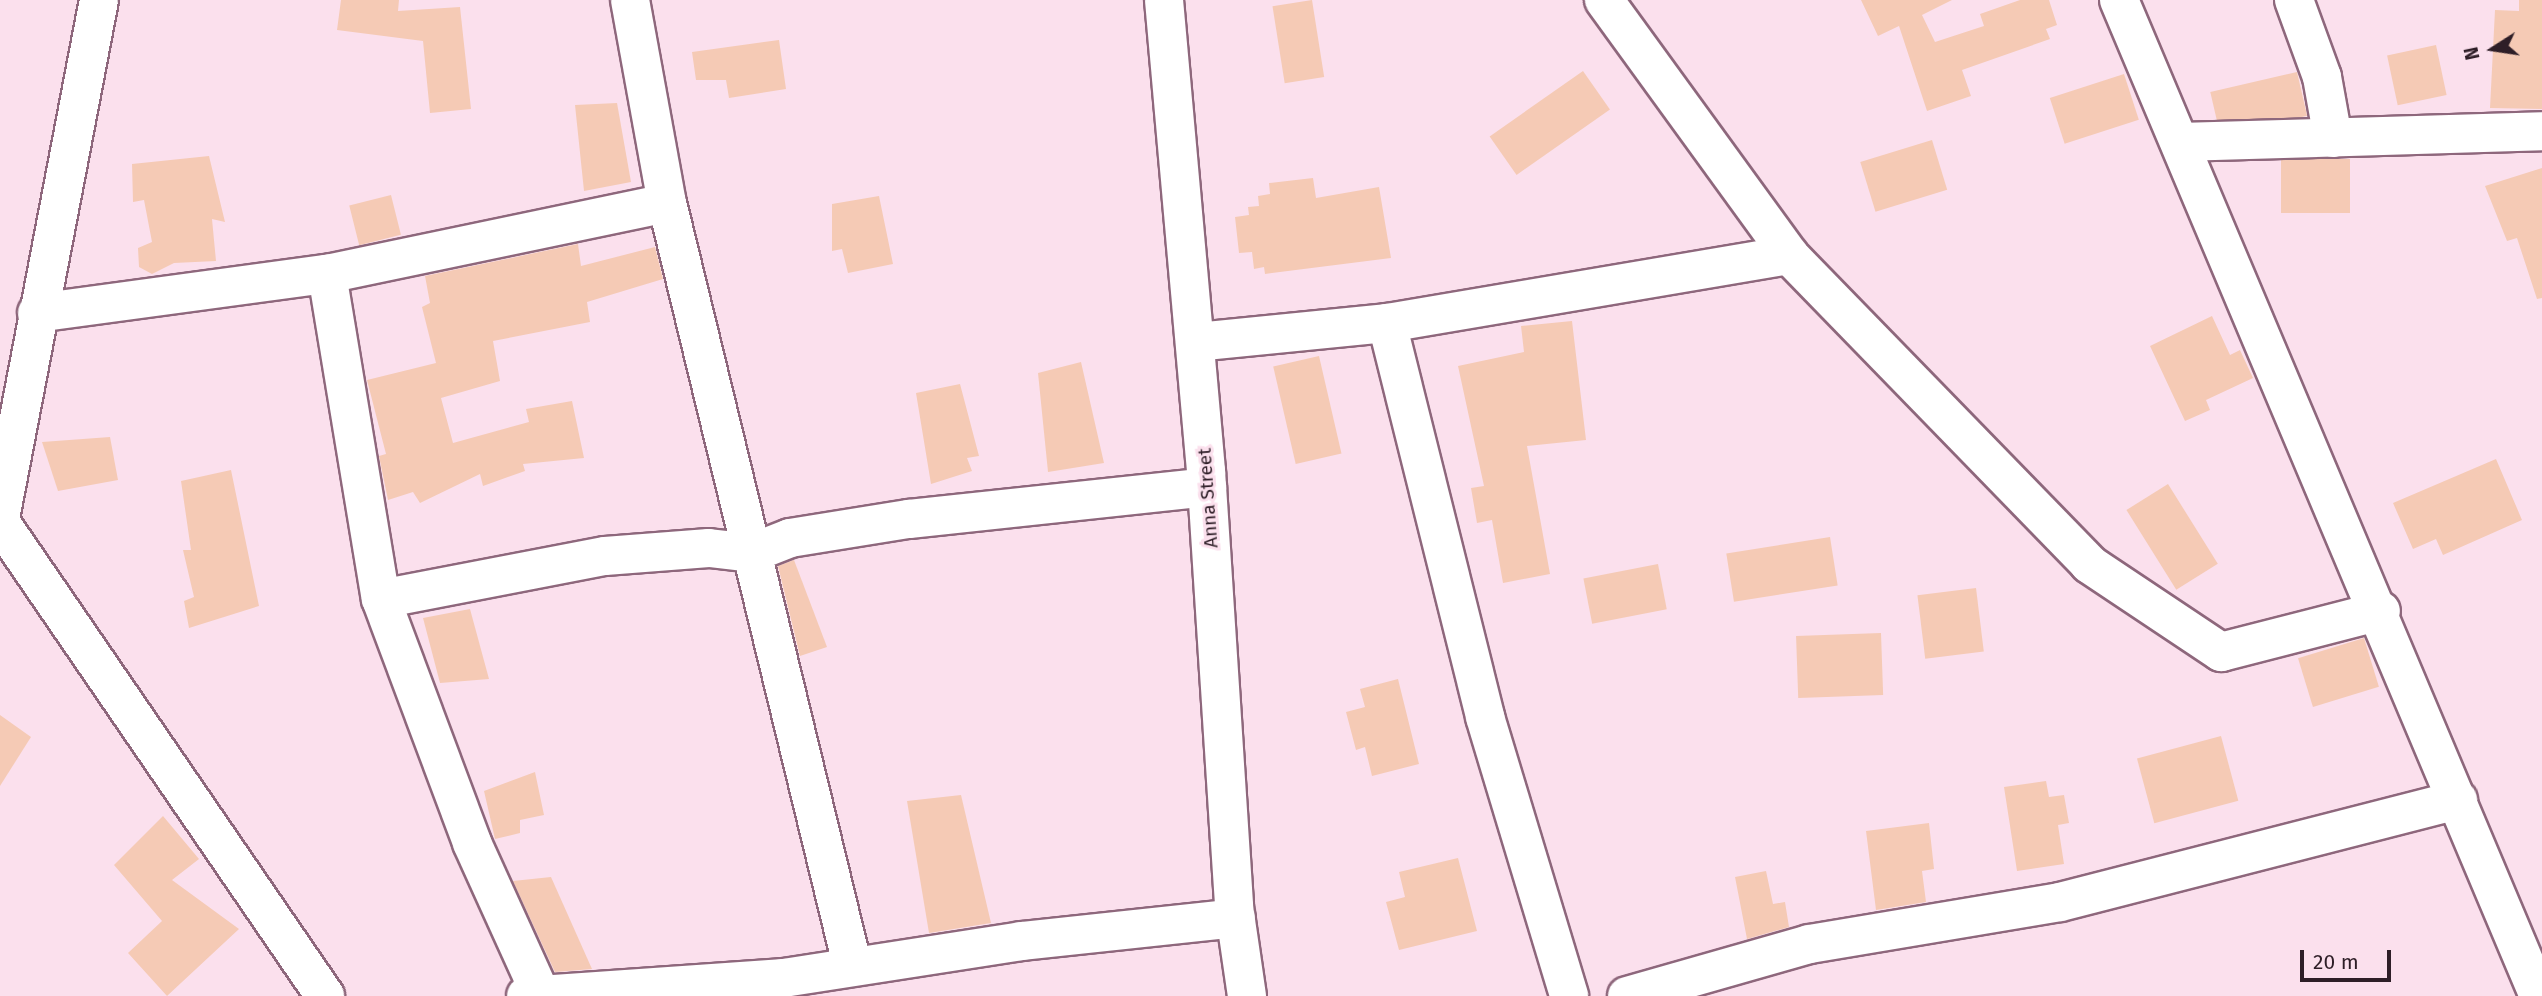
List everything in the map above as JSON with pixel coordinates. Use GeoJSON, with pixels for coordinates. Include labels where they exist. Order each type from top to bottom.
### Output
{"type":"FeatureCollection","features":[{"type":"Feature","properties":{"kind":"street"},"geometry":{"type":"LineString","coordinates":[[99,0],[37,313],[0,520],[325,996]]}},
{"type":"Feature","properties":{"kind":"street"},"geometry":{"type":"LineString","coordinates":[[631,0],[667,204],[852,964]]}},
{"type":"Feature","properties":{"kind":"street","name":"Anna Street"},"geometry":{"type":"LineString","coordinates":[[1164,0],[1208,487],[1236,918],[1247,996]]}},
{"type":"Feature","properties":{"kind":"street"},"geometry":{"type":"LineString","coordinates":[[1604,0],[1789,255],[2090,564],[2221,652],[2381,611]]}},
{"type":"Feature","properties":{"kind":"street"},"geometry":{"type":"LineString","coordinates":[[2119,0],[2381,611],[2539,996]]}},
{"type":"Feature","properties":{"kind":"street"},"geometry":{"type":"LineString","coordinates":[[2294,0],[2322,77],[2333,138]]}},
{"type":"Feature","properties":{"kind":"street"},"geometry":{"type":"LineString","coordinates":[[2180,142],[2542,131]]}},
{"type":"Feature","properties":{"kind":"street"},"geometry":{"type":"LineString","coordinates":[[37,313],[327,274],[667,204]]}},
{"type":"Feature","properties":{"kind":"street"},"geometry":{"type":"LineString","coordinates":[[1196,342],[1387,323],[1789,255]]}},
{"type":"Feature","properties":{"kind":"street"},"geometry":{"type":"LineString","coordinates":[[327,274],[381,599],[472,843],[533,994],[783,978],[852,964],[1236,918]]}},
{"type":"Feature","properties":{"kind":"street"},"geometry":{"type":"LineString","coordinates":[[1387,323],[1485,717],[1569,996]]}},
{"type":"Feature","properties":{"kind":"street"},"geometry":{"type":"LineString","coordinates":[[381,599],[605,556],[709,548],[752,553],[790,538],[909,519],[1208,487]]}},
{"type":"Feature","properties":{"kind":"street"},"geometry":{"type":"LineString","coordinates":[[1626,996],[1809,944],[2060,902],[2458,800]]}},
{"type":"Feature","properties":{"kind":"building"},"geometry":{"type":"Polygon","coordinates":[[[341,0],[399,0],[398,11],[460,7],[471,109],[430,113],[423,41],[337,30],[341,0]]]}},
{"type":"Feature","properties":{"kind":"building"},"geometry":{"type":"Polygon","coordinates":[[[1312,0],[1324,77],[1285,83],[1272,6],[1312,0]]]}},
{"type":"Feature","properties":{"kind":"building"},"geometry":{"type":"Polygon","coordinates":[[[1861,0],[1952,0],[1922,15],[1935,42],[1984,26],[1980,14],[2020,0],[2049,0],[2057,25],[2046,29],[2050,39],[1962,70],[1971,96],[1927,111],[1899,26],[1878,36],[1861,0]]]}},
{"type":"Feature","properties":{"kind":"building"},"geometry":{"type":"Polygon","coordinates":[[[2519,0],[2542,0],[2542,109],[2490,108],[2495,10],[2519,11],[2519,0]]]}},
{"type":"Feature","properties":{"kind":"building"},"geometry":{"type":"Polygon","coordinates":[[[779,40],[786,89],[729,98],[726,80],[696,80],[692,52],[779,40]]]}},
{"type":"Feature","properties":{"kind":"building"},"geometry":{"type":"Polygon","coordinates":[[[2436,45],[2447,95],[2398,105],[2387,55],[2436,45]]]}},
{"type":"Feature","properties":{"kind":"building"},"geometry":{"type":"Polygon","coordinates":[[[1583,71],[1610,110],[1517,175],[1490,136],[1583,71]]]}},
{"type":"Feature","properties":{"kind":"building"},"geometry":{"type":"Polygon","coordinates":[[[2297,72],[2307,116],[2220,136],[2210,92],[2297,72]]]}},
{"type":"Feature","properties":{"kind":"building"},"geometry":{"type":"Polygon","coordinates":[[[2124,74],[2139,120],[2065,144],[2050,98],[2124,74]]]}},
{"type":"Feature","properties":{"kind":"building"},"geometry":{"type":"Polygon","coordinates":[[[617,103],[631,182],[584,191],[575,105],[617,103]]]}},
{"type":"Feature","properties":{"kind":"building"},"geometry":{"type":"Polygon","coordinates":[[[1932,140],[1947,190],[1875,212],[1860,162],[1932,140]]]}},
{"type":"Feature","properties":{"kind":"building"},"geometry":{"type":"Polygon","coordinates":[[[209,156],[225,222],[212,219],[216,261],[174,263],[152,274],[139,267],[138,248],[152,242],[144,200],[133,202],[132,164],[209,156]]]}},
{"type":"Feature","properties":{"kind":"building"},"geometry":{"type":"Polygon","coordinates":[[[2281,159],[2350,159],[2350,213],[2281,213],[2281,159]]]}},
{"type":"Feature","properties":{"kind":"building"},"geometry":{"type":"Polygon","coordinates":[[[2542,168],[2542,298],[2537,299],[2517,238],[2507,241],[2485,186],[2542,168]]]}},
{"type":"Feature","properties":{"kind":"building"},"geometry":{"type":"Polygon","coordinates":[[[1313,178],[1316,198],[1379,187],[1391,258],[1265,274],[1264,267],[1254,269],[1252,252],[1239,253],[1235,217],[1249,215],[1248,207],[1259,206],[1258,196],[1270,194],[1269,183],[1313,178]]]}},
{"type":"Feature","properties":{"kind":"building"},"geometry":{"type":"Polygon","coordinates":[[[391,195],[401,235],[359,245],[349,205],[391,195]]]}},
{"type":"Feature","properties":{"kind":"building"},"geometry":{"type":"Polygon","coordinates":[[[879,196],[893,264],[848,273],[842,249],[832,251],[832,204],[879,196]]]}},
{"type":"Feature","properties":{"kind":"building"},"geometry":{"type":"Polygon","coordinates":[[[578,244],[581,266],[655,247],[663,279],[587,302],[590,322],[493,341],[500,381],[441,398],[453,443],[529,422],[526,409],[572,401],[584,458],[523,464],[525,471],[483,486],[480,474],[420,503],[413,492],[388,500],[379,456],[386,454],[367,380],[436,363],[422,307],[430,303],[425,276],[578,244]]]}},
{"type":"Feature","properties":{"kind":"building"},"geometry":{"type":"Polygon","coordinates":[[[2212,316],[2230,355],[2240,350],[2253,378],[2206,400],[2210,410],[2185,421],[2150,346],[2212,316]]]}},
{"type":"Feature","properties":{"kind":"building"},"geometry":{"type":"Polygon","coordinates":[[[1572,321],[1586,440],[1527,446],[1550,574],[1503,583],[1492,520],[1477,523],[1471,488],[1484,486],[1458,366],[1524,352],[1521,326],[1572,321]]]}},
{"type":"Feature","properties":{"kind":"building"},"geometry":{"type":"Polygon","coordinates":[[[1319,356],[1341,453],[1296,464],[1273,367],[1319,356]]]}},
{"type":"Feature","properties":{"kind":"building"},"geometry":{"type":"Polygon","coordinates":[[[1081,362],[1104,463],[1048,472],[1038,373],[1081,362]]]}},
{"type":"Feature","properties":{"kind":"building"},"geometry":{"type":"Polygon","coordinates":[[[960,384],[979,456],[967,458],[972,471],[931,484],[916,393],[960,384]]]}},
{"type":"Feature","properties":{"kind":"building"},"geometry":{"type":"Polygon","coordinates":[[[110,437],[118,480],[58,491],[42,442],[110,437]]]}},
{"type":"Feature","properties":{"kind":"building"},"geometry":{"type":"Polygon","coordinates":[[[2496,459],[2522,520],[2443,555],[2436,539],[2413,549],[2393,503],[2496,459]]]}},
{"type":"Feature","properties":{"kind":"building"},"geometry":{"type":"Polygon","coordinates":[[[231,470],[259,606],[189,628],[184,601],[194,597],[183,550],[191,550],[181,481],[231,470]]]}},
{"type":"Feature","properties":{"kind":"building"},"geometry":{"type":"Polygon","coordinates":[[[2168,484],[2218,564],[2176,590],[2126,510],[2168,484]]]}},
{"type":"Feature","properties":{"kind":"building"},"geometry":{"type":"Polygon","coordinates":[[[1830,537],[1838,585],[1734,602],[1726,553],[1830,537]]]}},
{"type":"Feature","properties":{"kind":"building"},"geometry":{"type":"Polygon","coordinates":[[[794,560],[827,647],[800,656],[778,566],[794,560]]]}},
{"type":"Feature","properties":{"kind":"building"},"geometry":{"type":"Polygon","coordinates":[[[1658,564],[1667,609],[1592,624],[1583,579],[1658,564]]]}},
{"type":"Feature","properties":{"kind":"building"},"geometry":{"type":"Polygon","coordinates":[[[1976,588],[1984,652],[1925,659],[1917,595],[1976,588]]]}},
{"type":"Feature","properties":{"kind":"building"},"geometry":{"type":"Polygon","coordinates":[[[470,609],[489,679],[440,683],[423,618],[470,609]]]}},
{"type":"Feature","properties":{"kind":"building"},"geometry":{"type":"Polygon","coordinates":[[[1881,633],[1883,695],[1798,698],[1796,636],[1881,633]]]}},
{"type":"Feature","properties":{"kind":"building"},"geometry":{"type":"Polygon","coordinates":[[[2364,638],[2379,687],[2313,707],[2298,658],[2364,638]]]}},
{"type":"Feature","properties":{"kind":"building"},"geometry":{"type":"Polygon","coordinates":[[[1398,679],[1419,764],[1372,776],[1365,747],[1356,750],[1346,712],[1365,707],[1360,689],[1398,679]]]}},
{"type":"Feature","properties":{"kind":"building"},"geometry":{"type":"Polygon","coordinates":[[[0,715],[31,737],[0,786],[0,715]]]}},
{"type":"Feature","properties":{"kind":"building"},"geometry":{"type":"Polygon","coordinates":[[[2221,736],[2238,801],[2154,823],[2137,759],[2221,736]]]}},
{"type":"Feature","properties":{"kind":"building"},"geometry":{"type":"Polygon","coordinates":[[[535,772],[544,815],[520,820],[520,833],[495,839],[484,791],[535,772]]]}},
{"type":"Feature","properties":{"kind":"building"},"geometry":{"type":"Polygon","coordinates":[[[2046,781],[2049,797],[2064,795],[2069,823],[2058,825],[2064,864],[2017,871],[2004,787],[2046,781]]]}},
{"type":"Feature","properties":{"kind":"building"},"geometry":{"type":"Polygon","coordinates":[[[961,795],[991,923],[929,933],[907,801],[961,795]]]}},
{"type":"Feature","properties":{"kind":"building"},"geometry":{"type":"Polygon","coordinates":[[[163,816],[199,859],[172,880],[239,929],[167,996],[128,953],[162,921],[114,865],[163,816]]]}},
{"type":"Feature","properties":{"kind":"building"},"geometry":{"type":"Polygon","coordinates":[[[1929,823],[1934,869],[1922,871],[1926,902],[1876,910],[1866,831],[1929,823]]]}},
{"type":"Feature","properties":{"kind":"building"},"geometry":{"type":"Polygon","coordinates":[[[1458,858],[1477,931],[1399,950],[1386,902],[1405,897],[1399,872],[1458,858]]]}},
{"type":"Feature","properties":{"kind":"building"},"geometry":{"type":"Polygon","coordinates":[[[1766,871],[1773,904],[1785,902],[1789,927],[1747,939],[1735,877],[1766,871]]]}},
{"type":"Feature","properties":{"kind":"building"},"geometry":{"type":"Polygon","coordinates":[[[551,877],[592,969],[555,972],[513,881],[551,877]]]}}]}
